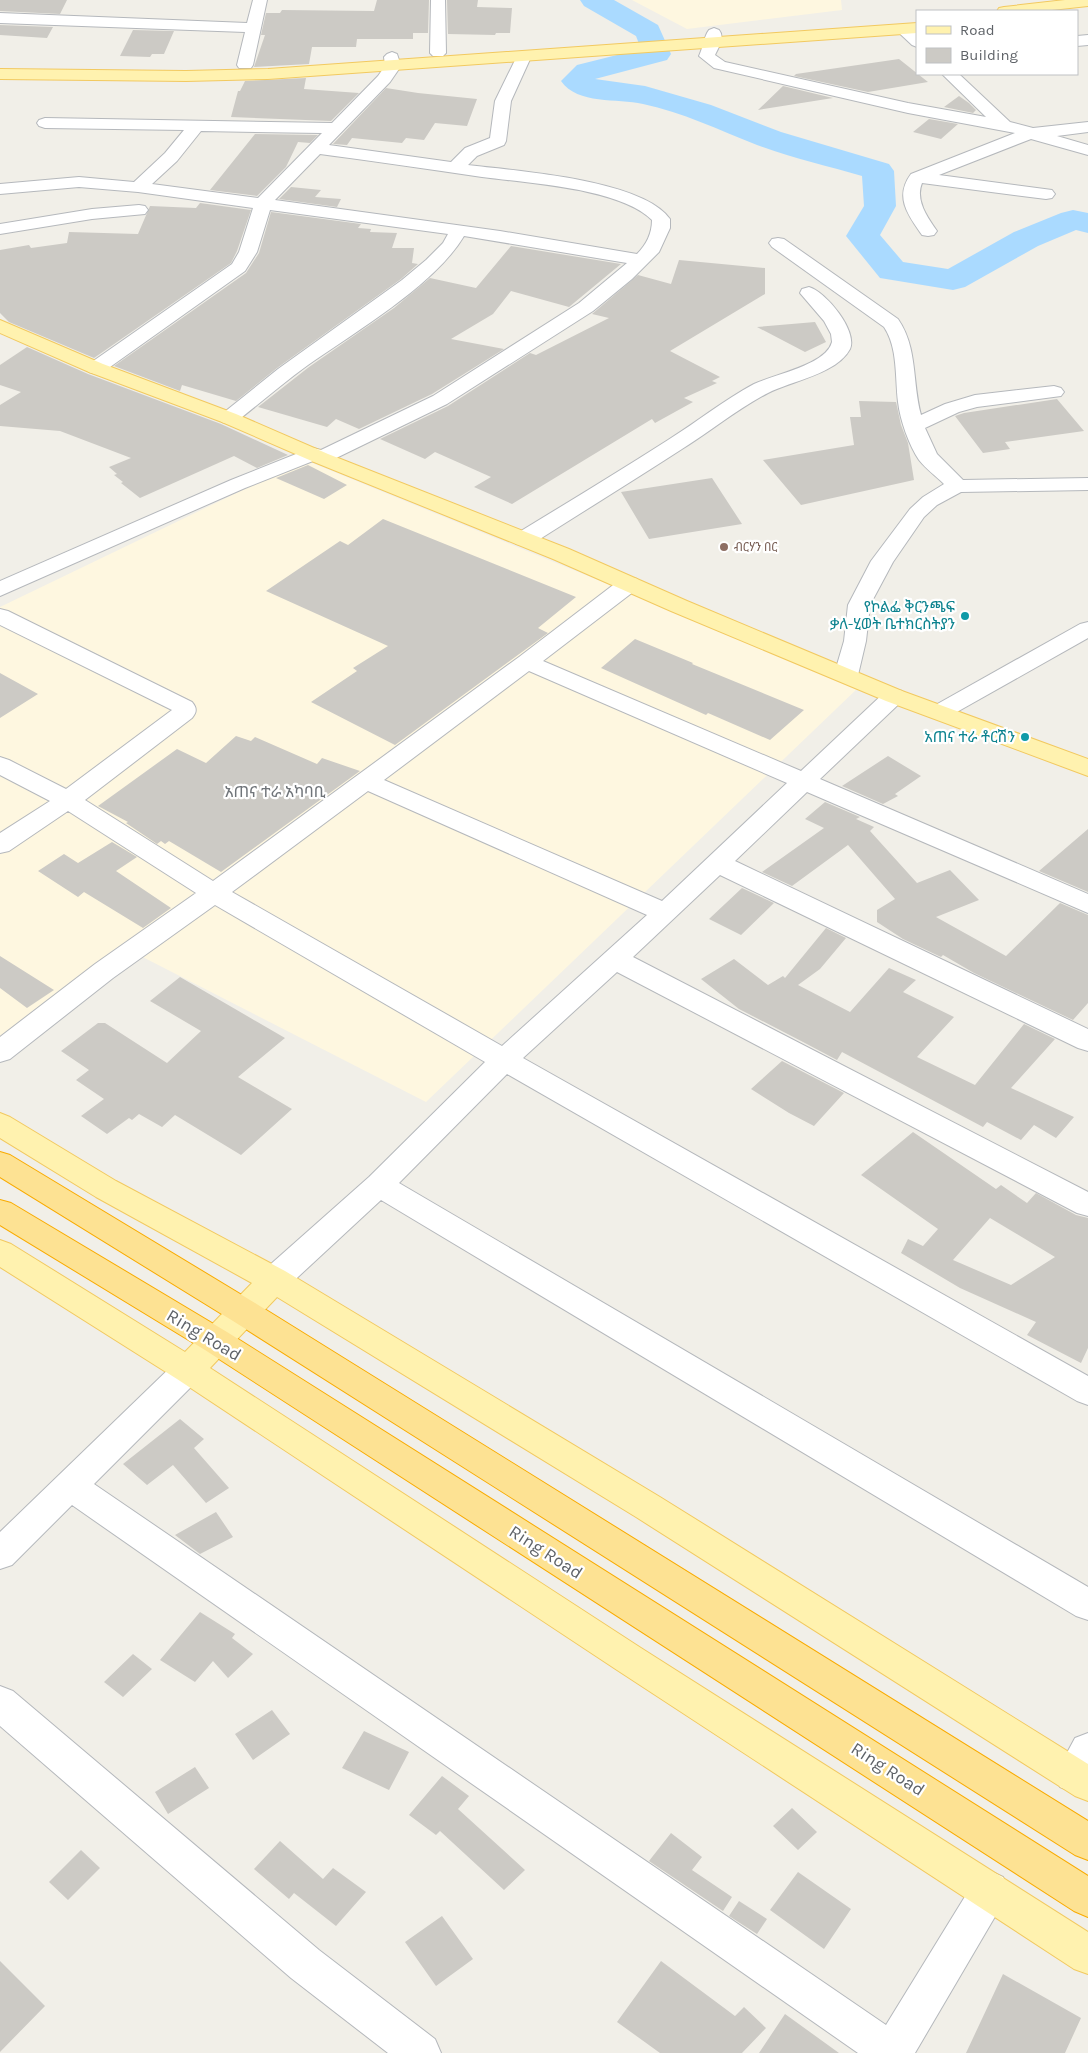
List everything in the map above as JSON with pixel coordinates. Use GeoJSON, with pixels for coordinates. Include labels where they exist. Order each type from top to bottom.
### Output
{"type":"FeatureCollection","features":[{"type":"Feature","properties":{"kind":"highway"},"geometry":{"type":"LineString","coordinates":[[0,1163],[244,1312],[1088,1842]]}},
{"type":"Feature","properties":{"kind":"highway","name":"Ring Road"},"geometry":{"type":"LineString","coordinates":[[0,1211],[216,1341],[1088,1898]]}},
{"type":"Feature","properties":{"kind":"main road"},"geometry":{"type":"LineString","coordinates":[[1013,10],[1088,2]]}},
{"type":"Feature","properties":{"kind":"main road"},"geometry":{"type":"LineString","coordinates":[[714,38],[916,20]]}},
{"type":"Feature","properties":{"kind":"main road"},"geometry":{"type":"LineString","coordinates":[[0,74],[218,75],[392,61],[438,53],[910,29]]}},
{"type":"Feature","properties":{"kind":"main road"},"geometry":{"type":"LineString","coordinates":[[0,64],[246,65],[523,57],[620,45]]}},
{"type":"Feature","properties":{"kind":"main road"},"geometry":{"type":"LineString","coordinates":[[0,326],[96,368],[229,418],[524,540],[894,696],[1088,768]]}},
{"type":"Feature","properties":{"kind":"main road"},"geometry":{"type":"LineString","coordinates":[[0,1124],[106,1189],[274,1280],[1083,1770]]}},
{"type":"Feature","properties":{"kind":"main road"},"geometry":{"type":"LineString","coordinates":[[0,1252],[188,1370],[629,1659],[990,1890],[1088,1955]]}},
{"type":"Feature","properties":{"kind":"main road"},"geometry":{"type":"LineString","coordinates":[[188,1370],[274,1280]]}},
{"type":"Feature","properties":{"kind":"street"},"geometry":{"type":"LineString","coordinates":[[246,65],[260,0]]}},
{"type":"Feature","properties":{"kind":"street"},"geometry":{"type":"LineString","coordinates":[[438,0],[438,53]]}},
{"type":"Feature","properties":{"kind":"street"},"geometry":{"type":"LineString","coordinates":[[0,18],[254,28]]}},
{"type":"Feature","properties":{"kind":"street"},"geometry":{"type":"LineString","coordinates":[[910,29],[916,40]]}},
{"type":"Feature","properties":{"kind":"street"},"geometry":{"type":"LineString","coordinates":[[714,38],[706,56],[720,65],[908,108],[1004,125],[1028,134],[1088,150]]}},
{"type":"Feature","properties":{"kind":"street"},"geometry":{"type":"LineString","coordinates":[[498,141],[503,101],[523,57]]}},
{"type":"Feature","properties":{"kind":"street"},"geometry":{"type":"LineString","coordinates":[[96,368],[239,267],[248,252],[264,203],[315,148],[384,79],[392,61]]}},
{"type":"Feature","properties":{"kind":"street"},"geometry":{"type":"LineString","coordinates":[[951,75],[1004,125]]}},
{"type":"Feature","properties":{"kind":"street"},"geometry":{"type":"LineString","coordinates":[[46,123],[337,128]]}},
{"type":"Feature","properties":{"kind":"street"},"geometry":{"type":"LineString","coordinates":[[138,187],[170,157],[195,127]]}},
{"type":"Feature","properties":{"kind":"street"},"geometry":{"type":"LineString","coordinates":[[928,231],[920,220],[911,195],[913,181],[917,178],[1028,134],[1088,127]]}},
{"type":"Feature","properties":{"kind":"street"},"geometry":{"type":"LineString","coordinates":[[498,141],[539,177]]}},
{"type":"Feature","properties":{"kind":"street"},"geometry":{"type":"LineString","coordinates":[[456,167],[472,152],[498,141]]}},
{"type":"Feature","properties":{"kind":"street"},"geometry":{"type":"LineString","coordinates":[[0,589],[238,484],[317,456],[440,400],[586,307],[613,287],[653,248],[661,228],[661,219],[653,211],[620,195],[539,177],[315,148]]}},
{"type":"Feature","properties":{"kind":"street"},"geometry":{"type":"LineString","coordinates":[[917,178],[1046,194]]}},
{"type":"Feature","properties":{"kind":"street"},"geometry":{"type":"LineString","coordinates":[[0,190],[79,182],[138,187],[539,242],[640,260]]}},
{"type":"Feature","properties":{"kind":"street"},"geometry":{"type":"LineString","coordinates":[[0,229],[92,214],[139,210]]}},
{"type":"Feature","properties":{"kind":"street"},"geometry":{"type":"LineString","coordinates":[[229,418],[284,374],[408,284],[443,254],[457,238],[459,231]]}},
{"type":"Feature","properties":{"kind":"street"},"geometry":{"type":"LineString","coordinates":[[778,243],[891,323],[898,334],[906,370],[908,403],[914,426],[928,457],[953,479],[955,486]]}},
{"type":"Feature","properties":{"kind":"street"},"geometry":{"type":"LineString","coordinates":[[524,540],[680,442],[745,397],[765,386],[832,358],[841,348],[842,336],[836,324],[820,303],[809,293]]}},
{"type":"Feature","properties":{"kind":"street"},"geometry":{"type":"LineString","coordinates":[[914,426],[952,408],[975,401],[1054,392]]}},
{"type":"Feature","properties":{"kind":"street"},"geometry":{"type":"LineString","coordinates":[[846,675],[855,640],[859,605],[882,561],[906,526],[925,505],[947,493],[955,486],[1088,484]]}},
{"type":"Feature","properties":{"kind":"street"},"geometry":{"type":"LineString","coordinates":[[0,1052],[104,971],[366,781],[629,584]]}},
{"type":"Feature","properties":{"kind":"street"},"geometry":{"type":"LineString","coordinates":[[0,616],[40,638],[184,707],[184,712],[177,719],[68,800],[0,846]]}},
{"type":"Feature","properties":{"kind":"street"},"geometry":{"type":"LineString","coordinates":[[940,712],[1088,629]]}},
{"type":"Feature","properties":{"kind":"street"},"geometry":{"type":"LineString","coordinates":[[527,662],[1088,904]]}},
{"type":"Feature","properties":{"kind":"street"},"geometry":{"type":"LineString","coordinates":[[274,1280],[379,1185],[504,1060],[806,781],[894,696]]}},
{"type":"Feature","properties":{"kind":"street"},"geometry":{"type":"LineString","coordinates":[[0,765],[68,800],[214,893],[1088,1392]]}},
{"type":"Feature","properties":{"kind":"street"},"geometry":{"type":"LineString","coordinates":[[366,781],[665,912]]}},
{"type":"Feature","properties":{"kind":"street"},"geometry":{"type":"LineString","coordinates":[[717,863],[1088,1041]]}},
{"type":"Feature","properties":{"kind":"street"},"geometry":{"type":"LineString","coordinates":[[614,959],[1088,1205]]}},
{"type":"Feature","properties":{"kind":"street"},"geometry":{"type":"LineString","coordinates":[[379,1185],[1088,1605]]}},
{"type":"Feature","properties":{"kind":"street"},"geometry":{"type":"LineString","coordinates":[[0,1554],[188,1370]]}},
{"type":"Feature","properties":{"kind":"street"},"geometry":{"type":"LineString","coordinates":[[69,1485],[892,2053],[990,1890]]}},
{"type":"Feature","properties":{"kind":"street"},"geometry":{"type":"LineString","coordinates":[[0,1703],[305,1964],[421,2053]]}},
{"type":"Feature","properties":{"kind":"shaded area"},"geometry":{"type":"Polygon","coordinates":[[[632,0],[841,0],[842,10],[687,29],[632,0]]]}},
{"type":"Feature","properties":{"kind":"shaded area"},"geometry":{"type":"Polygon","coordinates":[[[305,460],[859,687],[426,1102],[125,948],[0,1039],[0,607],[305,460]]]}},
{"type":"Feature","properties":{"kind":"building"},"geometry":{"type":"Polygon","coordinates":[[[0,0],[67,0],[60,14],[0,11],[0,0]]]}},
{"type":"Feature","properties":{"kind":"building"},"geometry":{"type":"Polygon","coordinates":[[[377,0],[429,0],[428,33],[413,33],[413,39],[357,39],[356,47],[312,47],[309,64],[254,67],[265,35],[261,35],[266,13],[280,13],[282,10],[374,11],[377,0]]]}},
{"type":"Feature","properties":{"kind":"building"},"geometry":{"type":"Polygon","coordinates":[[[447,0],[478,0],[477,7],[512,8],[510,33],[496,33],[495,35],[448,34],[447,0]]]}},
{"type":"Feature","properties":{"kind":"building"},"geometry":{"type":"Polygon","coordinates":[[[0,25],[53,27],[47,38],[0,35],[0,25]]]}},
{"type":"Feature","properties":{"kind":"building"},"geometry":{"type":"Polygon","coordinates":[[[133,30],[174,31],[164,54],[152,54],[150,57],[120,56],[133,30]]]}},
{"type":"Feature","properties":{"kind":"building"},"geometry":{"type":"Polygon","coordinates":[[[899,59],[916,72],[916,75],[919,75],[928,82],[868,92],[794,76],[796,74],[899,59]]]}},
{"type":"Feature","properties":{"kind":"building"},"geometry":{"type":"Polygon","coordinates":[[[306,78],[304,89],[359,93],[331,121],[231,117],[238,91],[240,91],[245,81],[306,78]]]}},
{"type":"Feature","properties":{"kind":"building"},"geometry":{"type":"Polygon","coordinates":[[[783,86],[833,98],[758,110],[783,86]]]}},
{"type":"Feature","properties":{"kind":"building"},"geometry":{"type":"Polygon","coordinates":[[[386,88],[477,99],[467,126],[435,123],[424,140],[406,138],[402,143],[352,138],[347,145],[333,144],[386,88]]]}},
{"type":"Feature","properties":{"kind":"building"},"geometry":{"type":"Polygon","coordinates":[[[959,96],[976,110],[973,113],[944,107],[959,96]]]}},
{"type":"Feature","properties":{"kind":"building"},"geometry":{"type":"Polygon","coordinates":[[[929,119],[958,124],[941,139],[913,132],[929,119]]]}},
{"type":"Feature","properties":{"kind":"building"},"geometry":{"type":"Polygon","coordinates":[[[255,134],[318,135],[310,143],[298,142],[286,167],[257,196],[210,190],[255,134]]]}},
{"type":"Feature","properties":{"kind":"building"},"geometry":{"type":"Polygon","coordinates":[[[291,187],[321,190],[315,197],[341,199],[337,207],[279,199],[291,187]]]}},
{"type":"Feature","properties":{"kind":"building"},"geometry":{"type":"Polygon","coordinates":[[[200,203],[251,210],[231,263],[94,358],[9,322],[0,313],[0,250],[29,245],[31,248],[67,243],[69,232],[138,234],[150,206],[196,208],[200,203]]]}},
{"type":"Feature","properties":{"kind":"building"},"geometry":{"type":"Polygon","coordinates":[[[271,212],[361,224],[358,228],[371,229],[370,232],[397,233],[392,248],[414,248],[412,263],[418,264],[401,279],[277,368],[236,401],[182,385],[180,391],[114,366],[246,273],[259,253],[271,212]]]}},
{"type":"Feature","properties":{"kind":"building"},"geometry":{"type":"Polygon","coordinates":[[[511,246],[621,264],[569,307],[511,291],[493,314],[451,339],[504,349],[432,394],[359,429],[336,419],[327,427],[258,407],[309,367],[394,308],[430,278],[476,288],[511,246]]]}},
{"type":"Feature","properties":{"kind":"building"},"geometry":{"type":"Polygon","coordinates":[[[679,260],[765,268],[765,294],[670,351],[720,377],[712,381],[717,383],[684,398],[693,402],[655,423],[652,419],[512,504],[474,487],[491,477],[435,452],[425,459],[380,439],[448,406],[530,353],[536,355],[609,318],[592,314],[638,275],[671,284],[679,260]]]}},
{"type":"Feature","properties":{"kind":"building"},"geometry":{"type":"Polygon","coordinates":[[[815,322],[826,342],[805,352],[757,327],[815,322]]]}},
{"type":"Feature","properties":{"kind":"building"},"geometry":{"type":"Polygon","coordinates":[[[27,347],[88,374],[221,424],[288,455],[257,468],[234,456],[140,498],[121,483],[123,482],[114,475],[117,474],[109,467],[131,458],[60,431],[0,426],[0,405],[21,392],[0,385],[0,365],[27,347]]]}},
{"type":"Feature","properties":{"kind":"building"},"geometry":{"type":"Polygon","coordinates":[[[1057,399],[1084,431],[1005,442],[1010,449],[983,453],[955,416],[964,413],[1057,399]]]}},
{"type":"Feature","properties":{"kind":"building"},"geometry":{"type":"Polygon","coordinates":[[[859,401],[896,402],[901,425],[908,443],[914,480],[801,505],[763,460],[854,445],[850,417],[861,417],[859,401]]]}},
{"type":"Feature","properties":{"kind":"building"},"geometry":{"type":"Polygon","coordinates":[[[308,465],[347,485],[324,499],[276,478],[308,465]]]}},
{"type":"Feature","properties":{"kind":"building"},"geometry":{"type":"Polygon","coordinates":[[[712,478],[742,524],[649,539],[621,492],[712,478]]]}},
{"type":"Feature","properties":{"kind":"building"},"geometry":{"type":"Polygon","coordinates":[[[383,519],[576,597],[538,628],[548,633],[395,745],[311,702],[357,671],[353,668],[388,646],[266,591],[340,541],[348,545],[383,519]]]}},
{"type":"Feature","properties":{"kind":"building"},"geometry":{"type":"Polygon","coordinates":[[[635,639],[804,710],[770,740],[708,713],[706,715],[601,668],[635,639]]]}},
{"type":"Feature","properties":{"kind":"building"},"geometry":{"type":"Polygon","coordinates":[[[0,673],[38,694],[0,718],[0,673]]]}},
{"type":"Feature","properties":{"kind":"building"},"geometry":{"type":"Polygon","coordinates":[[[236,736],[251,741],[255,737],[317,764],[322,758],[360,771],[221,872],[169,841],[165,844],[161,841],[157,844],[126,823],[128,822],[98,806],[177,749],[206,763],[236,736]]]}},
{"type":"Feature","properties":{"kind":"building"},"geometry":{"type":"Polygon","coordinates":[[[888,756],[921,776],[895,794],[898,796],[883,804],[842,786],[888,756]]]}},
{"type":"Feature","properties":{"kind":"building"},"geometry":{"type":"Polygon","coordinates":[[[825,802],[860,817],[856,819],[874,827],[870,831],[917,883],[950,870],[979,900],[936,917],[1006,956],[1060,903],[1088,915],[1088,1003],[1073,1020],[974,973],[943,955],[941,957],[903,939],[877,922],[877,910],[895,899],[848,845],[792,886],[762,872],[824,828],[805,819],[825,802]]]}},
{"type":"Feature","properties":{"kind":"building"},"geometry":{"type":"Polygon","coordinates":[[[1088,829],[1088,892],[1039,871],[1088,829]]]}},
{"type":"Feature","properties":{"kind":"building"},"geometry":{"type":"Polygon","coordinates":[[[112,842],[137,857],[116,871],[171,908],[143,928],[84,892],[78,897],[38,871],[64,854],[78,863],[112,842]]]}},
{"type":"Feature","properties":{"kind":"building"},"geometry":{"type":"Polygon","coordinates":[[[742,888],[774,903],[741,935],[709,919],[742,888]]]}},
{"type":"Feature","properties":{"kind":"building"},"geometry":{"type":"Polygon","coordinates":[[[826,928],[846,938],[820,969],[798,985],[850,1012],[889,968],[916,980],[903,992],[954,1017],[917,1057],[975,1085],[1024,1024],[1055,1039],[1011,1088],[1074,1117],[1056,1138],[1034,1125],[1021,1140],[987,1122],[983,1127],[842,1052],[837,1060],[739,1009],[701,979],[734,959],[768,985],[783,976],[785,978],[826,928]]]}},
{"type":"Feature","properties":{"kind":"building"},"geometry":{"type":"Polygon","coordinates":[[[0,956],[54,990],[27,1008],[0,988],[0,956]]]}},
{"type":"Feature","properties":{"kind":"building"},"geometry":{"type":"Polygon","coordinates":[[[180,977],[285,1038],[238,1077],[292,1109],[241,1155],[175,1115],[162,1127],[139,1114],[132,1120],[129,1118],[107,1134],[81,1116],[104,1099],[76,1080],[89,1070],[61,1051],[98,1023],[105,1023],[167,1063],[201,1031],[150,1001],[180,977]]]}},
{"type":"Feature","properties":{"kind":"building"},"geometry":{"type":"Polygon","coordinates":[[[782,1061],[844,1093],[814,1126],[751,1089],[782,1061]]]}},
{"type":"Feature","properties":{"kind":"building"},"geometry":{"type":"Polygon","coordinates":[[[913,1132],[996,1189],[1001,1185],[1027,1203],[1036,1193],[1076,1215],[1088,1218],[1088,1348],[1081,1363],[1027,1335],[1036,1322],[960,1288],[901,1253],[908,1239],[923,1246],[938,1229],[861,1175],[913,1132]],[[990,1218],[953,1260],[1011,1285],[1055,1257],[990,1218]]]}},
{"type":"Feature","properties":{"kind":"building"},"geometry":{"type":"Polygon","coordinates":[[[180,1419],[204,1439],[194,1448],[229,1488],[206,1503],[173,1465],[147,1485],[123,1464],[180,1419]]]}},
{"type":"Feature","properties":{"kind":"building"},"geometry":{"type":"Polygon","coordinates":[[[216,1512],[233,1537],[200,1554],[175,1535],[216,1512]]]}},
{"type":"Feature","properties":{"kind":"building"},"geometry":{"type":"Polygon","coordinates":[[[200,1612],[235,1634],[232,1638],[253,1654],[228,1678],[213,1661],[195,1682],[160,1660],[200,1612]]]}},
{"type":"Feature","properties":{"kind":"building"},"geometry":{"type":"Polygon","coordinates":[[[133,1654],[152,1669],[123,1697],[104,1682],[133,1654]]]}},
{"type":"Feature","properties":{"kind":"building"},"geometry":{"type":"Polygon","coordinates":[[[272,1710],[290,1734],[253,1760],[235,1734],[272,1710]]]}},
{"type":"Feature","properties":{"kind":"building"},"geometry":{"type":"Polygon","coordinates":[[[364,1731],[409,1752],[389,1790],[342,1768],[364,1731]]]}},
{"type":"Feature","properties":{"kind":"building"},"geometry":{"type":"Polygon","coordinates":[[[195,1767],[209,1788],[168,1814],[155,1792],[195,1767]]]}},
{"type":"Feature","properties":{"kind":"building"},"geometry":{"type":"Polygon","coordinates":[[[442,1776],[469,1796],[458,1809],[525,1870],[504,1890],[440,1831],[436,1835],[409,1815],[442,1776]]]}},
{"type":"Feature","properties":{"kind":"building"},"geometry":{"type":"Polygon","coordinates":[[[792,1808],[817,1832],[798,1850],[773,1826],[792,1808]]]}},
{"type":"Feature","properties":{"kind":"building"},"geometry":{"type":"Polygon","coordinates":[[[671,1833],[702,1857],[692,1870],[732,1897],[723,1911],[649,1861],[671,1833]]]}},
{"type":"Feature","properties":{"kind":"building"},"geometry":{"type":"Polygon","coordinates":[[[280,1841],[323,1879],[333,1868],[366,1892],[336,1926],[294,1893],[289,1899],[254,1869],[280,1841]]]}},
{"type":"Feature","properties":{"kind":"building"},"geometry":{"type":"Polygon","coordinates":[[[81,1850],[100,1868],[68,1900],[49,1882],[81,1850]]]}},
{"type":"Feature","properties":{"kind":"building"},"geometry":{"type":"Polygon","coordinates":[[[798,1872],[851,1909],[824,1949],[770,1910],[798,1872]]]}},
{"type":"Feature","properties":{"kind":"building"},"geometry":{"type":"Polygon","coordinates":[[[739,1901],[767,1919],[757,1934],[729,1916],[739,1901]]]}},
{"type":"Feature","properties":{"kind":"building"},"geometry":{"type":"Polygon","coordinates":[[[442,1916],[473,1959],[436,1986],[405,1942],[442,1916]]]}},
{"type":"Feature","properties":{"kind":"building"},"geometry":{"type":"Polygon","coordinates":[[[0,1961],[45,2006],[0,2052],[0,1961]]]}},
{"type":"Feature","properties":{"kind":"building"},"geometry":{"type":"Polygon","coordinates":[[[661,1961],[735,2016],[744,2007],[766,2028],[742,2053],[660,2053],[617,2022],[661,1961]]]}},
{"type":"Feature","properties":{"kind":"building"},"geometry":{"type":"Polygon","coordinates":[[[1003,1974],[1081,2018],[1065,2053],[966,2053],[1003,1974]]]}},
{"type":"Feature","properties":{"kind":"building"},"geometry":{"type":"Polygon","coordinates":[[[785,2014],[839,2053],[759,2053],[785,2014]]]}},
{"type":"Feature","properties":{"kind":"waterway"},"geometry":{"type":"LineString","coordinates":[[594,0],[648,31],[657,54],[587,71],[576,81],[592,89],[645,95],[700,111],[770,139],[878,171],[880,206],[863,236],[892,271],[953,280],[1026,239],[1073,220],[1088,223]]}},
{"type":"Feature","properties":{"kind":"place","name":"ብርሃን በር"},"geometry":{"type":"Point","coordinates":[724,547]}},
{"type":"Feature","properties":{"kind":"place","name":"የኮልፌ ቅርንጫፍ ቃለ-ሂወት ቤተክርስትያን"},"geometry":{"type":"Point","coordinates":[965,616]}},
{"type":"Feature","properties":{"kind":"place","name":"አጠና ተራ ቶርሽን"},"geometry":{"type":"Point","coordinates":[1025,737]}},
{"type":"Feature","properties":{"kind":"district","name":"አጠና ተራ አካባቢ"},"geometry":{"type":"Point","coordinates":[275,791]}}]}
